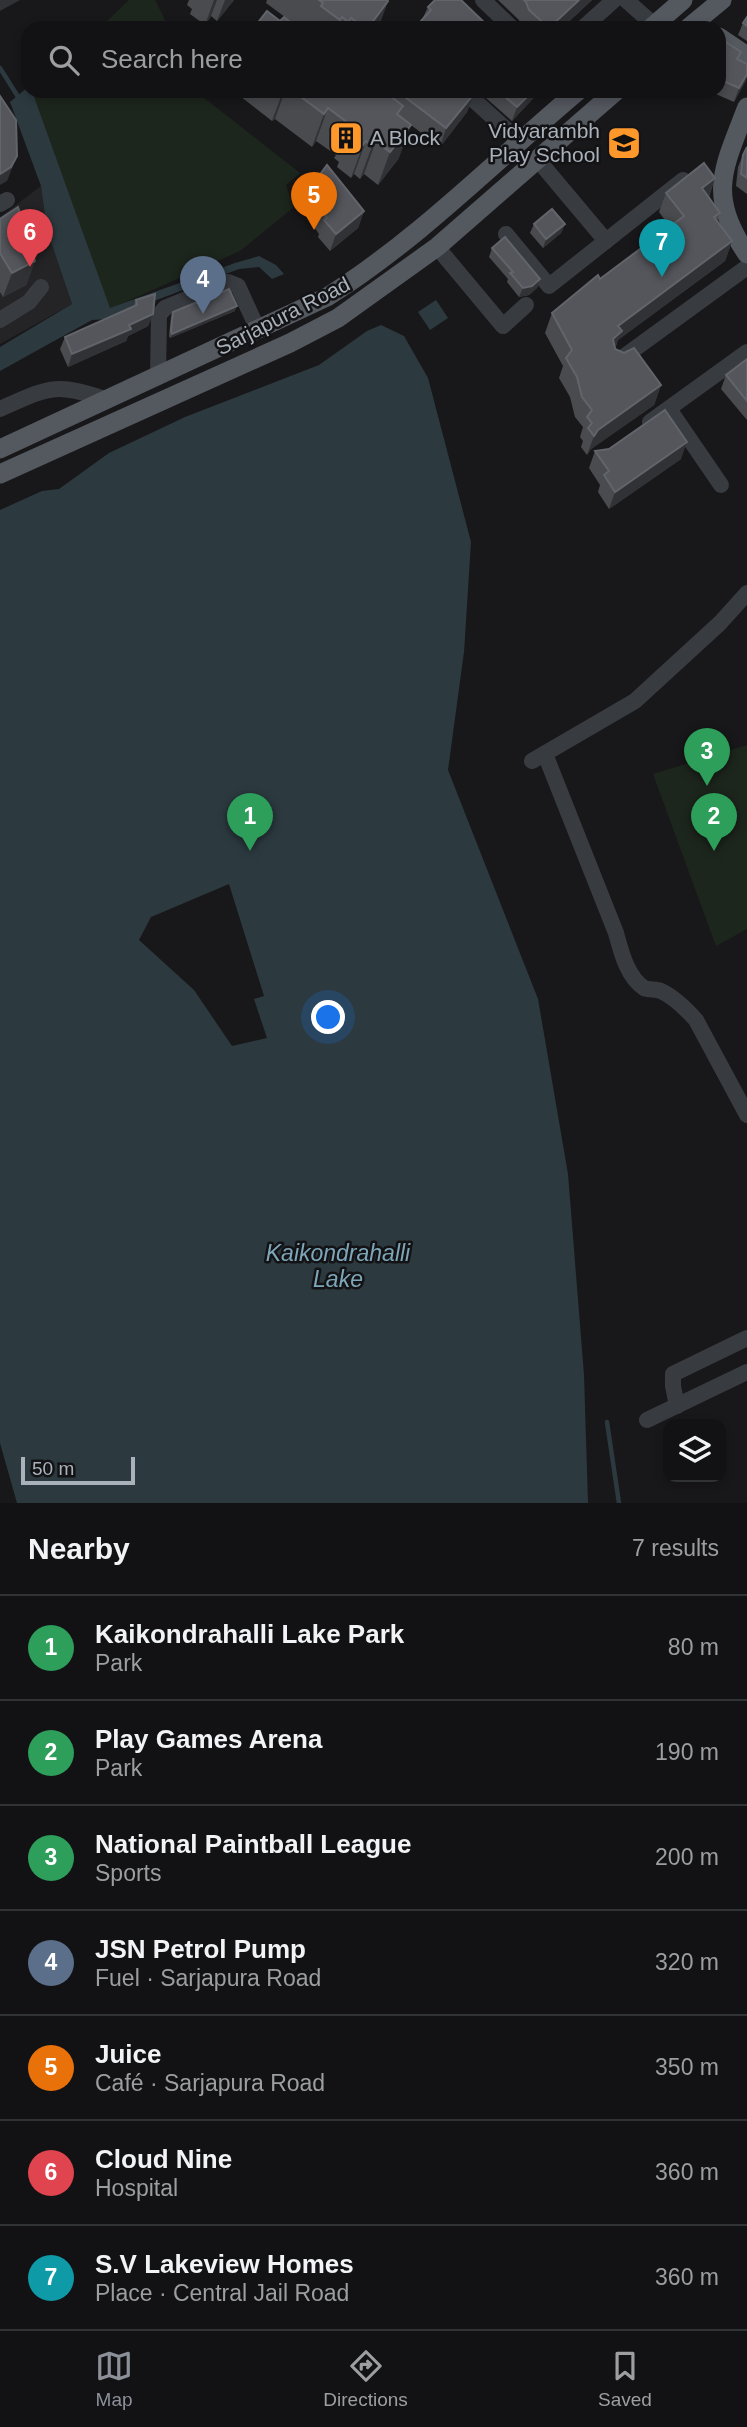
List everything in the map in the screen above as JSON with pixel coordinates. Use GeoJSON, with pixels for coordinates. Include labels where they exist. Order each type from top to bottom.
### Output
{"type":"FeatureCollection","features":[{"type":"Feature","properties":{"kind":"main road"},"geometry":{"type":"LineString","coordinates":[[659,21],[683,0]]}},
{"type":"Feature","properties":{"kind":"main road"},"geometry":{"type":"LineString","coordinates":[[701,21],[722,0]]}},
{"type":"Feature","properties":{"kind":"main road"},"geometry":{"type":"LineString","coordinates":[[726,42],[747,56]]}},
{"type":"Feature","properties":{"kind":"main road","name":"Sarjapura Road"},"geometry":{"type":"LineString","coordinates":[[0,449],[327,297],[375,266],[570,98]]}},
{"type":"Feature","properties":{"kind":"main road","name":"Sarjapura Road"},"geometry":{"type":"LineString","coordinates":[[0,474],[290,343],[338,318],[437,247],[608,98]]}},
{"type":"Feature","properties":{"kind":"main road"},"geometry":{"type":"LineString","coordinates":[[747,107],[722,173],[722,204],[747,254]]}},
{"type":"Feature","properties":{"kind":"street"},"geometry":{"type":"LineString","coordinates":[[482,0],[504,21]]}},
{"type":"Feature","properties":{"kind":"street"},"geometry":{"type":"LineString","coordinates":[[591,21],[614,0]]}},
{"type":"Feature","properties":{"kind":"street"},"geometry":{"type":"LineString","coordinates":[[626,0],[646,21]]}},
{"type":"Feature","properties":{"kind":"street"},"geometry":{"type":"LineString","coordinates":[[472,98],[519,141]]}},
{"type":"Feature","properties":{"kind":"street"},"geometry":{"type":"LineString","coordinates":[[538,160],[607,240]]}},
{"type":"Feature","properties":{"kind":"street"},"geometry":{"type":"LineString","coordinates":[[506,234],[549,286],[692,173]]}},
{"type":"Feature","properties":{"kind":"street"},"geometry":{"type":"LineString","coordinates":[[437,247],[503,326],[526,305]]}},
{"type":"Feature","properties":{"kind":"street"},"geometry":{"type":"LineString","coordinates":[[617,362],[747,267]]}},
{"type":"Feature","properties":{"kind":"street"},"geometry":{"type":"LineString","coordinates":[[158,377],[159,315],[165,308],[233,282],[238,286],[258,330]]}},
{"type":"Feature","properties":{"kind":"street"},"geometry":{"type":"LineString","coordinates":[[0,320],[29,302],[41,287]]}},
{"type":"Feature","properties":{"kind":"street"},"geometry":{"type":"LineString","coordinates":[[639,429],[747,352]]}},
{"type":"Feature","properties":{"kind":"street"},"geometry":{"type":"LineString","coordinates":[[0,409],[45,389],[80,390],[108,400]]}},
{"type":"Feature","properties":{"kind":"street"},"geometry":{"type":"LineString","coordinates":[[668,409],[721,485]]}},
{"type":"Feature","properties":{"kind":"street"},"geometry":{"type":"LineString","coordinates":[[747,593],[720,624],[635,701],[538,757],[627,965],[645,988],[661,991],[696,1020],[747,1115]]}},
{"type":"Feature","properties":{"kind":"street"},"geometry":{"type":"LineString","coordinates":[[677,1406],[673,1374],[747,1338]]}},
{"type":"Feature","properties":{"kind":"street"},"geometry":{"type":"LineString","coordinates":[[648,1420],[747,1372]]}},
{"type":"Feature","properties":{"kind":"shaded area"},"geometry":{"type":"Polygon","coordinates":[[[129,0],[155,0],[166,21],[107,21],[129,0]]]}},
{"type":"Feature","properties":{"kind":"shaded area"},"geometry":{"type":"Polygon","coordinates":[[[35,98],[204,98],[300,173],[286,185],[294,207],[240,251],[110,309],[35,98]]]}},
{"type":"Feature","properties":{"kind":"shaded area"},"geometry":{"type":"Polygon","coordinates":[[[41,186],[47,230],[72,304],[0,344],[0,217],[41,186]]]}},
{"type":"Feature","properties":{"kind":"shaded area"},"geometry":{"type":"Polygon","coordinates":[[[747,745],[747,929],[716,946],[653,774],[747,745]]]}},
{"type":"Feature","properties":{"kind":"water"},"geometry":{"type":"Polygon","coordinates":[[[21,93],[21,98],[35,98],[110,308],[259,256],[276,265],[284,274],[272,279],[259,267],[239,269],[106,319],[92,320],[0,371],[0,347],[72,304],[47,230],[41,186],[10,102],[21,93]]]}},
{"type":"Feature","properties":{"kind":"water"},"geometry":{"type":"Polygon","coordinates":[[[436,300],[448,318],[430,330],[418,312],[436,300]]]}},
{"type":"Feature","properties":{"kind":"water","name":"Kaikondrahalli Lake"},"geometry":{"type":"Polygon","coordinates":[[[381,325],[404,336],[428,378],[471,542],[464,652],[448,770],[538,999],[568,1174],[584,1375],[588,1503],[17,1503],[0,1443],[0,510],[42,491],[59,489],[109,453],[185,417],[319,365],[367,331],[381,325]],[[229,884],[151,917],[139,940],[194,990],[232,1046],[267,1038],[254,999],[264,996],[229,884]]]}},
{"type":"Feature","properties":{"kind":"building"},"geometry":{"type":"Polygon","coordinates":[[[319,0],[388,1],[373,21],[355,21],[351,18],[347,21],[342,17],[340,20],[321,6],[323,3],[319,0]]]}},
{"type":"Feature","properties":{"kind":"building"},"geometry":{"type":"Polygon","coordinates":[[[435,0],[461,0],[483,21],[421,21],[431,10],[428,7],[435,0]]]}},
{"type":"Feature","properties":{"kind":"building"},"geometry":{"type":"Polygon","coordinates":[[[524,0],[579,0],[556,21],[541,21],[529,10],[524,0]]]}},
{"type":"Feature","properties":{"kind":"building"},"geometry":{"type":"Polygon","coordinates":[[[267,11],[280,21],[259,21],[267,11]]]}},
{"type":"Feature","properties":{"kind":"building"},"geometry":{"type":"Polygon","coordinates":[[[726,42],[741,52],[737,59],[747,64],[747,74],[739,88],[726,82],[726,42]]]}},
{"type":"Feature","properties":{"kind":"building"},"geometry":{"type":"Polygon","coordinates":[[[0,96],[16,120],[17,156],[11,167],[0,174],[0,96]]]}},
{"type":"Feature","properties":{"kind":"building"},"geometry":{"type":"Polygon","coordinates":[[[302,98],[393,98],[403,106],[397,114],[411,125],[390,152],[376,141],[372,146],[366,141],[363,145],[349,134],[352,130],[346,126],[348,123],[328,108],[324,114],[302,98]]]}},
{"type":"Feature","properties":{"kind":"building"},"geometry":{"type":"Polygon","coordinates":[[[406,98],[471,98],[446,128],[406,98]]]}},
{"type":"Feature","properties":{"kind":"building"},"geometry":{"type":"Polygon","coordinates":[[[506,98],[526,98],[517,107],[506,98]]]}},
{"type":"Feature","properties":{"kind":"building"},"geometry":{"type":"Polygon","coordinates":[[[747,147],[747,178],[741,174],[743,155],[747,147]]]}},
{"type":"Feature","properties":{"kind":"building"},"geometry":{"type":"Polygon","coordinates":[[[704,163],[715,178],[702,188],[720,213],[714,217],[732,241],[618,326],[622,331],[613,339],[615,349],[624,353],[634,348],[661,385],[598,430],[594,436],[588,428],[592,423],[587,417],[592,410],[582,397],[577,377],[566,358],[572,350],[552,313],[598,275],[600,279],[684,216],[666,193],[704,163]]]}},
{"type":"Feature","properties":{"kind":"building"},"geometry":{"type":"Polygon","coordinates":[[[327,165],[364,211],[336,234],[307,192],[327,165]]]}},
{"type":"Feature","properties":{"kind":"building"},"geometry":{"type":"Polygon","coordinates":[[[18,207],[35,261],[12,273],[0,253],[0,219],[18,207]]]}},
{"type":"Feature","properties":{"kind":"building"},"geometry":{"type":"Polygon","coordinates":[[[552,209],[565,224],[546,239],[534,224],[552,209]]]}},
{"type":"Feature","properties":{"kind":"building"},"geometry":{"type":"Polygon","coordinates":[[[505,237],[540,279],[532,286],[523,288],[492,248],[505,237]]]}},
{"type":"Feature","properties":{"kind":"building"},"geometry":{"type":"Polygon","coordinates":[[[229,289],[237,306],[172,334],[173,312],[229,289]]]}},
{"type":"Feature","properties":{"kind":"building"},"geometry":{"type":"Polygon","coordinates":[[[155,294],[153,314],[129,325],[131,329],[72,354],[65,337],[137,305],[136,300],[155,294]]]}},
{"type":"Feature","properties":{"kind":"building"},"geometry":{"type":"Polygon","coordinates":[[[747,359],[747,401],[726,375],[747,359]]]}},
{"type":"Feature","properties":{"kind":"building"},"geometry":{"type":"Polygon","coordinates":[[[665,410],[687,442],[615,492],[604,475],[609,471],[595,451],[609,449],[665,410]]]}},
{"type":"Feature","properties":{"kind":"waterway"},"geometry":{"type":"LineString","coordinates":[[0,68],[20,100]]}},
{"type":"Feature","properties":{"kind":"waterway"},"geometry":{"type":"LineString","coordinates":[[607,1422],[619,1503]]}},
{"type":"Feature","properties":{"kind":"place","name":"A Block"},"geometry":{"type":"Point","coordinates":[346,138]}},
{"type":"Feature","properties":{"kind":"place","name":"Vidyarambh Play School"},"geometry":{"type":"Point","coordinates":[624,143]}},
{"type":"Feature","properties":{"kind":"place","name":"Juice"},"geometry":{"type":"Point","coordinates":[314,230]}},
{"type":"Feature","properties":{"kind":"place","name":"Cloud Nine"},"geometry":{"type":"Point","coordinates":[30,267]}},
{"type":"Feature","properties":{"kind":"place","name":"S.V Lakeview Homes"},"geometry":{"type":"Point","coordinates":[662,277]}},
{"type":"Feature","properties":{"kind":"place","name":"JSN Petrol Pump"},"geometry":{"type":"Point","coordinates":[203,314]}},
{"type":"Feature","properties":{"kind":"place","name":"National Paintball League"},"geometry":{"type":"Point","coordinates":[707,786]}},
{"type":"Feature","properties":{"kind":"place","name":"Kaikondrahalli Lake Park"},"geometry":{"type":"Point","coordinates":[250,851]}},
{"type":"Feature","properties":{"kind":"place","name":"Play Games Arena"},"geometry":{"type":"Point","coordinates":[714,851]}}]}
